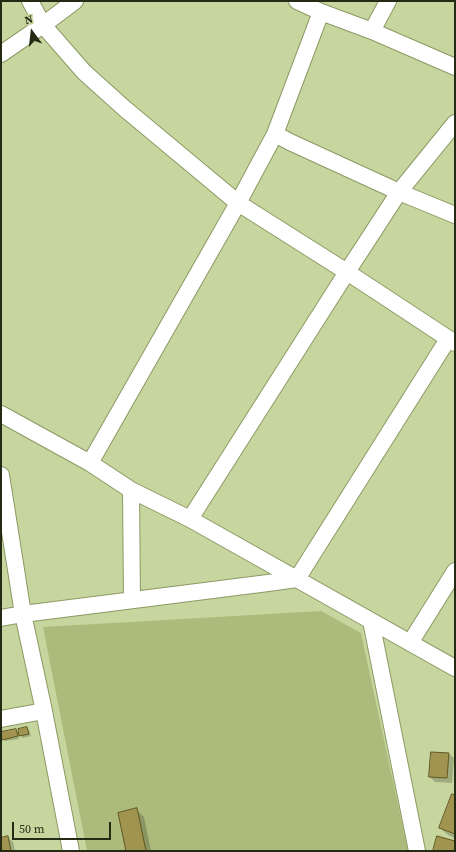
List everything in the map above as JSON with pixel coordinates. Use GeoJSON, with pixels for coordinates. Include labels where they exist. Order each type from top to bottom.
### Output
{"type":"FeatureCollection","features":[{"type":"Feature","properties":{"kind":"street"},"geometry":{"type":"LineString","coordinates":[[1,618],[297,579],[452,341],[238,203],[124,108],[84,72],[43,25],[30,1]]}},
{"type":"Feature","properties":{"kind":"street"},"geometry":{"type":"LineString","coordinates":[[1,54],[75,1]]}},
{"type":"Feature","properties":{"kind":"street"},"geometry":{"type":"LineString","coordinates":[[297,1],[321,12],[372,31],[455,67]]}},
{"type":"Feature","properties":{"kind":"street"},"geometry":{"type":"LineString","coordinates":[[372,31],[388,1]]}},
{"type":"Feature","properties":{"kind":"street"},"geometry":{"type":"LineString","coordinates":[[90,463],[238,203],[275,134],[321,12]]}},
{"type":"Feature","properties":{"kind":"street"},"geometry":{"type":"LineString","coordinates":[[190,519],[398,192],[455,123]]}},
{"type":"Feature","properties":{"kind":"street"},"geometry":{"type":"LineString","coordinates":[[275,134],[398,192],[455,215]]}},
{"type":"Feature","properties":{"kind":"street"},"geometry":{"type":"LineString","coordinates":[[1,414],[90,463],[131,490],[190,519],[455,668]]}},
{"type":"Feature","properties":{"kind":"street"},"geometry":{"type":"LineString","coordinates":[[1,475],[4,513],[71,851]]}},
{"type":"Feature","properties":{"kind":"street"},"geometry":{"type":"LineString","coordinates":[[131,490],[132,600]]}},
{"type":"Feature","properties":{"kind":"street"},"geometry":{"type":"LineString","coordinates":[[410,644],[455,571]]}},
{"type":"Feature","properties":{"kind":"street"},"geometry":{"type":"LineString","coordinates":[[371,621],[417,851]]}},
{"type":"Feature","properties":{"kind":"street"},"geometry":{"type":"LineString","coordinates":[[1,719],[44,711]]}},
{"type":"Feature","properties":{"kind":"green space"},"geometry":{"type":"Polygon","coordinates":[[[321,611],[361,633],[408,851],[87,851],[43,627],[321,611]]]}},
{"type":"Feature","properties":{"kind":"building"},"geometry":{"type":"Polygon","coordinates":[[[27,727],[29,734],[19,736],[18,729],[27,727]]]}},
{"type":"Feature","properties":{"kind":"building"},"geometry":{"type":"Polygon","coordinates":[[[16,729],[18,736],[2,740],[1,732],[16,729]]]}},
{"type":"Feature","properties":{"kind":"building"},"geometry":{"type":"Polygon","coordinates":[[[431,752],[449,753],[447,778],[429,777],[431,752]]]}},
{"type":"Feature","properties":{"kind":"building"},"geometry":{"type":"Polygon","coordinates":[[[452,794],[455,795],[455,834],[439,828],[452,794]]]}},
{"type":"Feature","properties":{"kind":"building"},"geometry":{"type":"Polygon","coordinates":[[[137,808],[146,851],[126,851],[118,813],[137,808]]]}},
{"type":"Feature","properties":{"kind":"building"},"geometry":{"type":"Polygon","coordinates":[[[8,836],[11,851],[1,851],[1,838],[8,836]]]}},
{"type":"Feature","properties":{"kind":"building"},"geometry":{"type":"Polygon","coordinates":[[[437,836],[455,841],[455,851],[433,851],[437,836]]]}}]}
